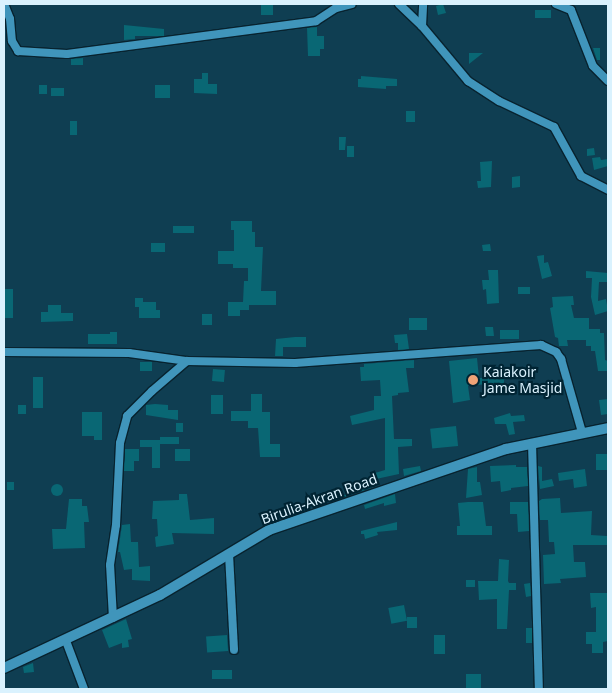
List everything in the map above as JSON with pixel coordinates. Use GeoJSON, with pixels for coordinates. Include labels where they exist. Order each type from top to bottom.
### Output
{"type":"FeatureCollection","features":[{"type":"Feature","properties":{"kind":"street"},"geometry":{"type":"LineString","coordinates":[[4,4],[10,19],[12,41],[18,52],[67,54],[316,21],[336,8],[352,4]]}},
{"type":"Feature","properties":{"kind":"street"},"geometry":{"type":"LineString","coordinates":[[399,4],[422,26],[468,81],[499,101],[554,127],[582,176],[608,188]]}},
{"type":"Feature","properties":{"kind":"street"},"geometry":{"type":"LineString","coordinates":[[422,26],[423,4]]}},
{"type":"Feature","properties":{"kind":"street"},"geometry":{"type":"LineString","coordinates":[[556,4],[571,10],[593,66],[608,81]]}},
{"type":"Feature","properties":{"kind":"street"},"geometry":{"type":"LineString","coordinates":[[4,352],[129,353],[187,361],[295,362],[541,345],[556,352],[561,359],[582,432]]}},
{"type":"Feature","properties":{"kind":"street"},"geometry":{"type":"LineString","coordinates":[[113,618],[110,565],[116,525],[120,442],[127,416],[152,391],[187,361]]}},
{"type":"Feature","properties":{"kind":"street","name":"Birulia-Akran Road"},"geometry":{"type":"LineString","coordinates":[[4,668],[66,641],[160,595],[269,530],[438,470],[532,443],[608,428]]}},
{"type":"Feature","properties":{"kind":"street"},"geometry":{"type":"LineString","coordinates":[[532,443],[539,689]]}},
{"type":"Feature","properties":{"kind":"street"},"geometry":{"type":"LineString","coordinates":[[230,554],[234,650]]}},
{"type":"Feature","properties":{"kind":"street"},"geometry":{"type":"LineString","coordinates":[[66,641],[84,689]]}},
{"type":"Feature","properties":{"kind":"building"},"geometry":{"type":"Polygon","coordinates":[[[261,4],[273,4],[273,15],[261,15],[261,4]]]}},
{"type":"Feature","properties":{"kind":"building"},"geometry":{"type":"Polygon","coordinates":[[[443,4],[446,13],[438,15],[436,6],[443,4]]]}},
{"type":"Feature","properties":{"kind":"building"},"geometry":{"type":"Polygon","coordinates":[[[535,10],[551,10],[551,18],[535,18],[535,10]]]}},
{"type":"Feature","properties":{"kind":"building"},"geometry":{"type":"Polygon","coordinates":[[[124,25],[164,29],[164,36],[135,36],[135,39],[124,40],[124,25]]]}},
{"type":"Feature","properties":{"kind":"building"},"geometry":{"type":"Polygon","coordinates":[[[317,27],[317,36],[324,36],[324,49],[320,49],[320,56],[308,56],[307,28],[317,27]]]}},
{"type":"Feature","properties":{"kind":"building"},"geometry":{"type":"Polygon","coordinates":[[[593,48],[600,48],[600,60],[597,60],[593,48]]]}},
{"type":"Feature","properties":{"kind":"building"},"geometry":{"type":"Polygon","coordinates":[[[469,53],[483,53],[469,64],[469,53]]]}},
{"type":"Feature","properties":{"kind":"building"},"geometry":{"type":"Polygon","coordinates":[[[83,58],[83,65],[71,65],[71,59],[83,58]]]}},
{"type":"Feature","properties":{"kind":"building"},"geometry":{"type":"Polygon","coordinates":[[[202,73],[208,73],[208,84],[217,84],[217,94],[194,93],[194,79],[202,79],[202,73]]]}},
{"type":"Feature","properties":{"kind":"building"},"geometry":{"type":"Polygon","coordinates":[[[361,76],[397,79],[397,86],[386,86],[386,89],[358,87],[358,79],[361,79],[361,76]]]}},
{"type":"Feature","properties":{"kind":"building"},"geometry":{"type":"Polygon","coordinates":[[[39,85],[47,85],[47,94],[39,94],[39,85]]]}},
{"type":"Feature","properties":{"kind":"building"},"geometry":{"type":"Polygon","coordinates":[[[155,85],[170,85],[170,98],[155,98],[155,85]]]}},
{"type":"Feature","properties":{"kind":"building"},"geometry":{"type":"Polygon","coordinates":[[[51,88],[64,88],[64,96],[51,96],[51,88]]]}},
{"type":"Feature","properties":{"kind":"building"},"geometry":{"type":"Polygon","coordinates":[[[406,111],[415,111],[415,122],[406,122],[406,111]]]}},
{"type":"Feature","properties":{"kind":"building"},"geometry":{"type":"Polygon","coordinates":[[[70,121],[77,121],[77,135],[70,135],[70,121]]]}},
{"type":"Feature","properties":{"kind":"building"},"geometry":{"type":"Polygon","coordinates":[[[339,137],[346,137],[345,150],[339,150],[339,137]]]}},
{"type":"Feature","properties":{"kind":"building"},"geometry":{"type":"Polygon","coordinates":[[[347,146],[354,146],[354,157],[347,157],[347,146]]]}},
{"type":"Feature","properties":{"kind":"building"},"geometry":{"type":"Polygon","coordinates":[[[594,148],[595,155],[587,156],[587,149],[594,148]]]}},
{"type":"Feature","properties":{"kind":"building"},"geometry":{"type":"Polygon","coordinates":[[[600,157],[601,160],[608,159],[608,166],[594,170],[592,158],[600,157]]]}},
{"type":"Feature","properties":{"kind":"building"},"geometry":{"type":"Polygon","coordinates":[[[492,161],[491,187],[478,188],[477,181],[481,181],[480,162],[492,161]]]}},
{"type":"Feature","properties":{"kind":"building"},"geometry":{"type":"Polygon","coordinates":[[[520,176],[520,187],[512,188],[512,177],[520,176]]]}},
{"type":"Feature","properties":{"kind":"building"},"geometry":{"type":"Polygon","coordinates":[[[231,221],[252,221],[252,232],[255,232],[255,247],[263,247],[261,291],[276,291],[276,305],[249,305],[249,310],[240,310],[240,316],[228,316],[228,302],[243,302],[244,281],[248,281],[248,268],[233,268],[233,264],[218,264],[218,251],[234,251],[234,230],[231,230],[231,221]]]}},
{"type":"Feature","properties":{"kind":"building"},"geometry":{"type":"Polygon","coordinates":[[[173,226],[194,226],[194,233],[173,233],[173,226]]]}},
{"type":"Feature","properties":{"kind":"building"},"geometry":{"type":"Polygon","coordinates":[[[151,243],[165,243],[165,252],[151,252],[151,243]]]}},
{"type":"Feature","properties":{"kind":"building"},"geometry":{"type":"Polygon","coordinates":[[[490,244],[491,251],[483,251],[482,245],[490,244]]]}},
{"type":"Feature","properties":{"kind":"building"},"geometry":{"type":"Polygon","coordinates":[[[544,255],[544,263],[548,262],[552,276],[542,279],[537,256],[544,255]]]}},
{"type":"Feature","properties":{"kind":"building"},"geometry":{"type":"Polygon","coordinates":[[[488,270],[498,270],[499,303],[487,304],[486,289],[483,290],[482,280],[489,280],[488,270]]]}},
{"type":"Feature","properties":{"kind":"building"},"geometry":{"type":"Polygon","coordinates":[[[586,271],[608,273],[608,282],[599,282],[598,301],[606,299],[608,311],[595,315],[591,297],[592,278],[586,278],[586,271]]]}},
{"type":"Feature","properties":{"kind":"building"},"geometry":{"type":"Polygon","coordinates":[[[518,287],[530,287],[530,294],[518,294],[518,287]]]}},
{"type":"Feature","properties":{"kind":"building"},"geometry":{"type":"Polygon","coordinates":[[[4,289],[13,289],[13,318],[4,318],[4,289]]]}},
{"type":"Feature","properties":{"kind":"building"},"geometry":{"type":"Polygon","coordinates":[[[573,296],[574,305],[571,305],[574,318],[589,318],[589,329],[600,329],[600,333],[604,333],[605,360],[608,361],[608,371],[598,371],[595,351],[591,351],[591,346],[586,346],[586,340],[567,340],[568,346],[559,346],[558,338],[555,337],[550,308],[553,307],[552,297],[573,296]]]}},
{"type":"Feature","properties":{"kind":"building"},"geometry":{"type":"Polygon","coordinates":[[[135,298],[143,298],[143,302],[156,302],[156,310],[160,310],[160,318],[139,318],[139,307],[135,307],[135,298]]]}},
{"type":"Feature","properties":{"kind":"building"},"geometry":{"type":"Polygon","coordinates":[[[48,305],[61,305],[61,313],[73,313],[73,321],[41,322],[41,312],[48,312],[48,305]]]}},
{"type":"Feature","properties":{"kind":"building"},"geometry":{"type":"Polygon","coordinates":[[[202,314],[212,314],[212,325],[202,325],[202,314]]]}},
{"type":"Feature","properties":{"kind":"building"},"geometry":{"type":"Polygon","coordinates":[[[409,318],[427,318],[427,330],[409,330],[409,318]]]}},
{"type":"Feature","properties":{"kind":"building"},"geometry":{"type":"Polygon","coordinates":[[[485,327],[493,327],[494,336],[486,336],[485,327]]]}},
{"type":"Feature","properties":{"kind":"building"},"geometry":{"type":"Polygon","coordinates":[[[500,330],[519,330],[519,339],[500,339],[500,330]]]}},
{"type":"Feature","properties":{"kind":"building"},"geometry":{"type":"Polygon","coordinates":[[[110,332],[117,332],[117,344],[88,344],[88,334],[110,334],[110,332]]]}},
{"type":"Feature","properties":{"kind":"building"},"geometry":{"type":"Polygon","coordinates":[[[407,334],[409,349],[398,350],[398,343],[395,343],[394,335],[407,334]]]}},
{"type":"Feature","properties":{"kind":"building"},"geometry":{"type":"Polygon","coordinates":[[[306,337],[306,347],[283,347],[283,356],[275,356],[276,339],[306,337]]]}},
{"type":"Feature","properties":{"kind":"building"},"geometry":{"type":"Polygon","coordinates":[[[477,358],[479,378],[504,377],[504,387],[495,388],[495,392],[487,392],[487,384],[468,386],[470,400],[453,403],[449,361],[477,358]]]}},
{"type":"Feature","properties":{"kind":"building"},"geometry":{"type":"Polygon","coordinates":[[[414,360],[414,368],[406,368],[409,392],[398,393],[398,395],[392,396],[394,439],[412,439],[412,446],[398,447],[399,474],[376,479],[375,473],[385,470],[385,418],[352,425],[350,416],[374,410],[374,396],[381,396],[380,380],[361,381],[360,367],[364,367],[364,364],[414,360]]]}},
{"type":"Feature","properties":{"kind":"building"},"geometry":{"type":"Polygon","coordinates":[[[140,362],[152,362],[152,371],[140,371],[140,362]]]}},
{"type":"Feature","properties":{"kind":"building"},"geometry":{"type":"Polygon","coordinates":[[[213,369],[225,370],[224,382],[212,381],[213,369]]]}},
{"type":"Feature","properties":{"kind":"building"},"geometry":{"type":"Polygon","coordinates":[[[33,377],[43,377],[43,408],[33,408],[33,377]]]}},
{"type":"Feature","properties":{"kind":"building"},"geometry":{"type":"Polygon","coordinates":[[[251,394],[262,394],[262,412],[270,412],[270,444],[280,444],[280,457],[260,457],[258,428],[248,428],[248,421],[231,421],[231,411],[251,411],[251,394]]]}},
{"type":"Feature","properties":{"kind":"building"},"geometry":{"type":"Polygon","coordinates":[[[211,395],[223,395],[223,414],[211,414],[211,395]]]}},
{"type":"Feature","properties":{"kind":"building"},"geometry":{"type":"Polygon","coordinates":[[[608,399],[608,414],[601,415],[599,400],[608,399]]]}},
{"type":"Feature","properties":{"kind":"building"},"geometry":{"type":"Polygon","coordinates":[[[18,405],[26,405],[26,414],[18,414],[18,405]]]}},
{"type":"Feature","properties":{"kind":"building"},"geometry":{"type":"Polygon","coordinates":[[[146,405],[168,405],[168,410],[178,410],[178,420],[146,415],[146,405]]]}},
{"type":"Feature","properties":{"kind":"building"},"geometry":{"type":"Polygon","coordinates":[[[82,412],[102,412],[102,440],[94,440],[94,436],[82,436],[82,412]]]}},
{"type":"Feature","properties":{"kind":"building"},"geometry":{"type":"Polygon","coordinates":[[[510,413],[511,416],[524,415],[525,421],[513,422],[515,434],[509,435],[506,424],[495,424],[494,418],[510,413]]]}},
{"type":"Feature","properties":{"kind":"building"},"geometry":{"type":"Polygon","coordinates":[[[176,423],[183,423],[183,432],[176,432],[176,423]]]}},
{"type":"Feature","properties":{"kind":"building"},"geometry":{"type":"Polygon","coordinates":[[[456,426],[458,446],[432,449],[430,429],[456,426]]]}},
{"type":"Feature","properties":{"kind":"building"},"geometry":{"type":"Polygon","coordinates":[[[160,437],[179,437],[179,444],[160,444],[160,468],[152,468],[152,447],[140,447],[140,440],[160,440],[160,437]]]}},
{"type":"Feature","properties":{"kind":"building"},"geometry":{"type":"Polygon","coordinates":[[[125,449],[139,449],[139,461],[134,461],[134,471],[124,471],[125,449]]]}},
{"type":"Feature","properties":{"kind":"building"},"geometry":{"type":"Polygon","coordinates":[[[175,449],[190,449],[190,461],[175,461],[175,449]]]}},
{"type":"Feature","properties":{"kind":"building"},"geometry":{"type":"Polygon","coordinates":[[[596,454],[607,454],[607,470],[596,470],[596,454]]]}},
{"type":"Feature","properties":{"kind":"building"},"geometry":{"type":"Polygon","coordinates":[[[516,465],[516,467],[527,467],[528,486],[511,488],[511,490],[501,492],[500,481],[491,482],[490,466],[516,465]]]}},
{"type":"Feature","properties":{"kind":"building"},"geometry":{"type":"Polygon","coordinates":[[[420,466],[421,471],[404,476],[403,469],[420,466]]]}},
{"type":"Feature","properties":{"kind":"building"},"geometry":{"type":"Polygon","coordinates":[[[538,466],[542,467],[542,481],[552,479],[554,486],[540,489],[538,466]]]}},
{"type":"Feature","properties":{"kind":"building"},"geometry":{"type":"Polygon","coordinates":[[[477,467],[477,482],[480,482],[482,495],[466,498],[468,469],[477,467]]]}},
{"type":"Feature","properties":{"kind":"building"},"geometry":{"type":"Polygon","coordinates":[[[585,469],[587,486],[574,488],[573,479],[559,481],[558,473],[585,469]]]}},
{"type":"Feature","properties":{"kind":"building"},"geometry":{"type":"Polygon","coordinates":[[[7,482],[14,482],[14,490],[7,490],[7,482]]]}},
{"type":"Feature","properties":{"kind":"building"},"geometry":{"type":"Polygon","coordinates":[[[55,484],[59,484],[63,490],[59,496],[55,496],[51,492],[51,488],[55,484]]]}},
{"type":"Feature","properties":{"kind":"building"},"geometry":{"type":"Polygon","coordinates":[[[371,486],[371,488],[341,498],[340,496],[358,492],[357,488],[371,486]]]}},
{"type":"Feature","properties":{"kind":"building"},"geometry":{"type":"Polygon","coordinates":[[[179,494],[187,494],[190,520],[214,518],[214,534],[172,533],[174,544],[156,547],[155,537],[158,536],[157,519],[152,519],[153,501],[179,500],[179,494]]]}},
{"type":"Feature","properties":{"kind":"building"},"geometry":{"type":"Polygon","coordinates":[[[395,494],[396,503],[384,506],[384,503],[365,509],[364,505],[395,494]]]}},
{"type":"Feature","properties":{"kind":"building"},"geometry":{"type":"Polygon","coordinates":[[[560,498],[561,513],[592,511],[591,535],[607,536],[607,545],[573,545],[574,562],[585,562],[586,577],[560,579],[561,583],[544,584],[543,555],[555,554],[554,542],[549,542],[548,520],[540,520],[539,501],[542,499],[560,498]]]}},
{"type":"Feature","properties":{"kind":"building"},"geometry":{"type":"Polygon","coordinates":[[[69,499],[82,499],[82,506],[87,506],[89,522],[84,522],[85,548],[53,549],[52,529],[66,529],[69,499]]]}},
{"type":"Feature","properties":{"kind":"building"},"geometry":{"type":"Polygon","coordinates":[[[483,502],[486,526],[492,526],[492,535],[457,535],[457,526],[460,526],[458,503],[483,502]]]}},
{"type":"Feature","properties":{"kind":"building"},"geometry":{"type":"Polygon","coordinates":[[[510,502],[528,502],[529,531],[518,532],[517,514],[510,514],[510,502]]]}},
{"type":"Feature","properties":{"kind":"building"},"geometry":{"type":"Polygon","coordinates":[[[397,522],[397,530],[377,532],[378,535],[365,539],[364,534],[361,534],[361,531],[397,522]]]}},
{"type":"Feature","properties":{"kind":"building"},"geometry":{"type":"Polygon","coordinates":[[[130,524],[131,542],[138,542],[139,567],[150,566],[150,581],[132,580],[132,569],[124,570],[120,552],[118,552],[122,525],[130,524]]]}},
{"type":"Feature","properties":{"kind":"building"},"geometry":{"type":"Polygon","coordinates":[[[499,559],[509,560],[508,581],[509,583],[516,583],[516,590],[509,590],[507,629],[497,629],[497,599],[479,600],[478,581],[498,581],[499,559]]]}},
{"type":"Feature","properties":{"kind":"building"},"geometry":{"type":"Polygon","coordinates":[[[466,580],[475,580],[475,587],[466,587],[466,580]]]}},
{"type":"Feature","properties":{"kind":"building"},"geometry":{"type":"Polygon","coordinates":[[[530,583],[531,596],[526,597],[524,584],[530,583]]]}},
{"type":"Feature","properties":{"kind":"building"},"geometry":{"type":"Polygon","coordinates":[[[590,593],[608,593],[608,641],[603,642],[603,653],[592,653],[592,644],[586,644],[586,632],[596,632],[596,607],[591,608],[590,593]]]}},
{"type":"Feature","properties":{"kind":"building"},"geometry":{"type":"Polygon","coordinates":[[[404,605],[407,621],[391,624],[388,608],[404,605]]]}},
{"type":"Feature","properties":{"kind":"building"},"geometry":{"type":"Polygon","coordinates":[[[407,617],[417,617],[417,628],[407,628],[407,617]]]}},
{"type":"Feature","properties":{"kind":"building"},"geometry":{"type":"Polygon","coordinates":[[[126,619],[132,639],[128,640],[129,647],[122,648],[122,643],[109,648],[102,630],[126,619]]]}},
{"type":"Feature","properties":{"kind":"building"},"geometry":{"type":"Polygon","coordinates":[[[526,628],[532,628],[532,643],[526,643],[526,628]]]}},
{"type":"Feature","properties":{"kind":"building"},"geometry":{"type":"Polygon","coordinates":[[[227,635],[228,651],[207,652],[206,636],[227,635]]]}},
{"type":"Feature","properties":{"kind":"building"},"geometry":{"type":"Polygon","coordinates":[[[434,635],[445,635],[445,654],[434,654],[434,635]]]}},
{"type":"Feature","properties":{"kind":"building"},"geometry":{"type":"Polygon","coordinates":[[[33,663],[34,672],[24,673],[23,667],[33,663]]]}},
{"type":"Feature","properties":{"kind":"building"},"geometry":{"type":"Polygon","coordinates":[[[212,670],[232,670],[232,679],[212,679],[212,670]]]}},
{"type":"Feature","properties":{"kind":"building"},"geometry":{"type":"Polygon","coordinates":[[[466,674],[481,674],[481,689],[466,689],[466,674]]]}},
{"type":"Feature","properties":{"kind":"place","name":"Kaiakoir Jame Masjid"},"geometry":{"type":"Point","coordinates":[473,380]}}]}
